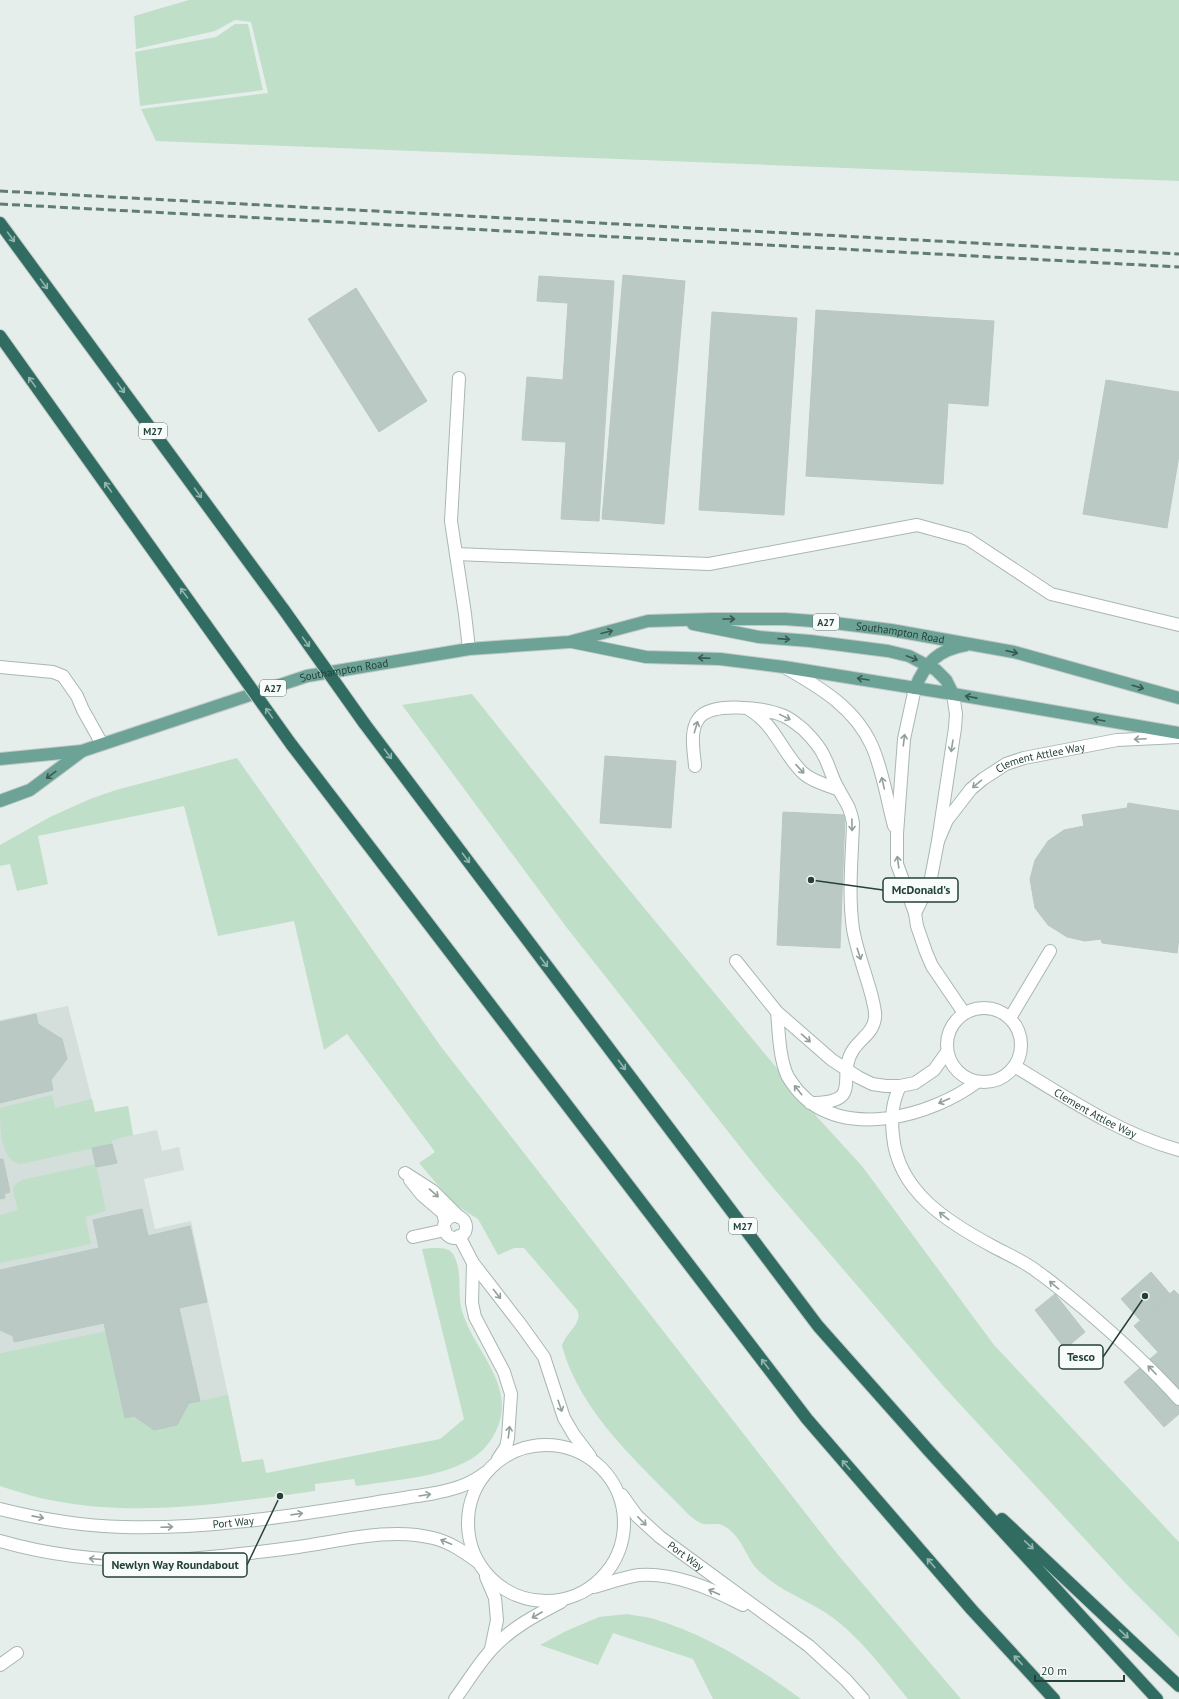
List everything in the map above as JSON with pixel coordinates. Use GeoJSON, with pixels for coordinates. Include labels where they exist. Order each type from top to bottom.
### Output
{"type":"FeatureCollection","features":[{"type":"Feature","properties":{"kind":"highway","name":"M27"},"geometry":{"type":"LineString","coordinates":[[0,222],[284,610],[364,723],[818,1326],[929,1451],[1157,1699]]}},
{"type":"Feature","properties":{"kind":"highway"},"geometry":{"type":"LineString","coordinates":[[0,336],[292,744],[807,1419],[972,1610],[1054,1699]]}},
{"type":"Feature","properties":{"kind":"highway"},"geometry":{"type":"LineString","coordinates":[[929,1451],[1179,1686]]}},
{"type":"Feature","properties":{"kind":"main road","name":"Southampton Road"},"geometry":{"type":"LineString","coordinates":[[0,759],[82,751],[307,676],[469,648],[569,642],[648,621],[777,619],[826,622],[891,630],[1014,652],[1179,698]]}},
{"type":"Feature","properties":{"kind":"main road"},"geometry":{"type":"LineString","coordinates":[[676,620],[759,637],[810,641],[888,651],[909,656],[936,670],[946,680],[953,694]]}},
{"type":"Feature","properties":{"kind":"main road","name":"Southampton Road"},"geometry":{"type":"LineString","coordinates":[[569,642],[646,657],[720,659],[784,667],[953,694],[1179,733]]}},
{"type":"Feature","properties":{"kind":"main road"},"geometry":{"type":"LineString","coordinates":[[915,688],[922,673],[937,656],[953,648],[974,644]]}},
{"type":"Feature","properties":{"kind":"main road","name":"Southampton Road"},"geometry":{"type":"LineString","coordinates":[[0,801],[30,790],[82,751]]}},
{"type":"Feature","properties":{"kind":"street"},"geometry":{"type":"LineString","coordinates":[[459,378],[451,522],[469,648]]}},
{"type":"Feature","properties":{"kind":"street"},"geometry":{"type":"LineString","coordinates":[[456,554],[709,564],[917,525],[968,539],[1051,594],[1179,625]]}},
{"type":"Feature","properties":{"kind":"street"},"geometry":{"type":"LineString","coordinates":[[0,667],[53,672],[63,676],[69,682],[102,744]]}},
{"type":"Feature","properties":{"kind":"street"},"geometry":{"type":"LineString","coordinates":[[784,667],[816,685],[838,701],[856,719],[863,729],[873,747],[897,834]]}},
{"type":"Feature","properties":{"kind":"street"},"geometry":{"type":"LineString","coordinates":[[915,688],[904,740],[897,834],[897,864],[915,912],[921,938],[932,966],[964,1013]]}},
{"type":"Feature","properties":{"kind":"street","name":"Clement Attlee Way"},"geometry":{"type":"LineString","coordinates":[[915,912],[930,883],[938,841],[955,728],[956,714],[953,694]]}},
{"type":"Feature","properties":{"kind":"street"},"geometry":{"type":"LineString","coordinates":[[695,766],[693,738],[696,724],[700,717],[712,710],[723,708],[771,712],[785,716],[804,730],[824,755],[838,790],[851,810],[853,822],[851,907],[858,952],[866,971],[875,1016],[873,1027],[869,1034],[854,1048],[849,1058],[846,1090],[838,1098],[823,1103],[810,1103]]}},
{"type":"Feature","properties":{"kind":"street"},"geometry":{"type":"LineString","coordinates":[[747,709],[761,717],[769,726],[790,758],[804,773],[838,790]]}},
{"type":"Feature","properties":{"kind":"street","name":"Clement Attlee Way"},"geometry":{"type":"LineString","coordinates":[[938,841],[947,820],[971,789],[983,778],[1006,764],[1024,758],[1117,740],[1179,737]]}},
{"type":"Feature","properties":{"kind":"street"},"geometry":{"type":"LineString","coordinates":[[1010,1018],[1050,951]]}},
{"type":"Feature","properties":{"kind":"street"},"geometry":{"type":"LineString","coordinates":[[736,961],[777,1012],[827,1056],[858,1077],[872,1084],[900,1086],[915,1083],[934,1070],[947,1052]]}},
{"type":"Feature","properties":{"kind":"street"},"geometry":{"type":"LineString","coordinates":[[983,1007],[993,1008],[1010,1018],[1017,1028],[1021,1040],[1021,1052],[1016,1067],[1008,1075],[988,1082],[978,1082],[967,1079],[958,1072],[951,1063],[947,1052],[946,1041],[949,1030],[955,1020],[964,1013],[983,1007]]}},
{"type":"Feature","properties":{"kind":"street"},"geometry":{"type":"LineString","coordinates":[[777,1012],[781,1050],[787,1076],[810,1103],[830,1114],[860,1120],[906,1114],[938,1104],[957,1095],[978,1082]]}},
{"type":"Feature","properties":{"kind":"street","name":"Clement Attlee Way"},"geometry":{"type":"LineString","coordinates":[[1016,1067],[1113,1123],[1143,1137],[1179,1150]]}},
{"type":"Feature","properties":{"kind":"street"},"geometry":{"type":"LineString","coordinates":[[900,1086],[894,1099],[891,1117],[894,1152],[909,1182],[922,1199],[968,1233],[1038,1272],[1129,1346],[1179,1399]]}},
{"type":"Feature","properties":{"kind":"street"},"geometry":{"type":"LineString","coordinates":[[405,1172],[433,1191],[464,1221],[465,1227],[462,1234],[459,1236],[450,1236],[445,1226],[443,1213],[422,1195],[405,1172]]}},
{"type":"Feature","properties":{"kind":"street"},"geometry":{"type":"LineString","coordinates":[[413,1237],[445,1226],[450,1217],[459,1217]]}},
{"type":"Feature","properties":{"kind":"street"},"geometry":{"type":"LineString","coordinates":[[454,1699],[491,1649],[514,1629],[538,1614],[588,1589],[604,1576],[615,1561],[624,1533],[624,1514],[616,1486],[611,1478],[581,1444],[564,1418],[544,1357],[473,1264],[459,1236]]}},
{"type":"Feature","properties":{"kind":"street"},"geometry":{"type":"LineString","coordinates":[[473,1264],[472,1303],[475,1317],[504,1372],[511,1394],[510,1422],[507,1442],[500,1456],[475,1489],[469,1508],[467,1527],[471,1546],[495,1598],[497,1620],[491,1649]]}},
{"type":"Feature","properties":{"kind":"street","name":"Port Way"},"geometry":{"type":"LineString","coordinates":[[0,1508],[39,1518],[96,1526],[122,1528],[180,1526],[279,1516],[430,1494],[453,1489],[467,1484],[488,1470],[499,1460],[516,1450],[544,1444],[564,1446],[573,1449],[598,1464]]}},
{"type":"Feature","properties":{"kind":"street","name":"Port Way"},"geometry":{"type":"LineString","coordinates":[[611,1478],[637,1516],[660,1537],[820,1654],[863,1699]]}},
{"type":"Feature","properties":{"kind":"street"},"geometry":{"type":"LineString","coordinates":[[0,1541],[50,1553],[78,1557],[120,1560],[149,1560],[244,1554],[366,1537],[413,1534],[432,1537],[448,1542],[481,1567],[498,1585],[523,1598],[552,1601],[571,1597]]}},
{"type":"Feature","properties":{"kind":"street","name":"Port Way"},"geometry":{"type":"LineString","coordinates":[[588,1589],[639,1575],[670,1578],[706,1588],[738,1602],[774,1621]]}},
{"type":"Feature","properties":{"kind":"street"},"geometry":{"type":"LineString","coordinates":[[0,1665],[17,1653]]}},
{"type":"Feature","properties":{"kind":"shaded area"},"geometry":{"type":"Polygon","coordinates":[[[68,1006],[95,1112],[128,1106],[133,1135],[157,1130],[162,1151],[179,1147],[184,1170],[144,1179],[155,1229],[191,1221],[232,1414],[154,1430],[101,1333],[0,1353],[0,1020],[68,1006]]]}},
{"type":"Feature","properties":{"kind":"green space"},"geometry":{"type":"Polygon","coordinates":[[[189,0],[1179,0],[1179,181],[156,141],[141,109],[268,93],[251,22],[235,20],[215,31],[136,49],[134,16],[189,0]]]}},
{"type":"Feature","properties":{"kind":"green space"},"geometry":{"type":"Polygon","coordinates":[[[235,24],[248,24],[263,90],[140,106],[135,52],[216,37],[235,24]]]}},
{"type":"Feature","properties":{"kind":"green space"},"geometry":{"type":"Polygon","coordinates":[[[472,694],[674,944],[818,1118],[862,1166],[994,1345],[1179,1542],[1179,1637],[1129,1587],[945,1388],[764,1177],[567,928],[402,705],[472,694]]]}},
{"type":"Feature","properties":{"kind":"green space"},"geometry":{"type":"Polygon","coordinates":[[[237,758],[442,1048],[839,1556],[961,1699],[908,1699],[860,1642],[838,1622],[826,1613],[781,1588],[765,1576],[754,1565],[736,1536],[724,1526],[718,1524],[704,1524],[689,1515],[614,1437],[583,1394],[571,1371],[562,1346],[576,1324],[578,1319],[577,1310],[524,1248],[514,1248],[498,1255],[478,1219],[454,1204],[419,1163],[435,1152],[347,1034],[324,1050],[294,921],[218,936],[184,806],[38,836],[48,884],[17,891],[10,864],[0,866],[0,845],[50,817],[90,799],[116,790],[237,758]]]}},
{"type":"Feature","properties":{"kind":"green space"},"geometry":{"type":"Polygon","coordinates":[[[52,1095],[55,1108],[92,1099],[95,1112],[128,1106],[133,1135],[112,1140],[112,1144],[21,1164],[14,1162],[5,1150],[1,1133],[0,1108],[52,1095]]]}},
{"type":"Feature","properties":{"kind":"green space"},"geometry":{"type":"Polygon","coordinates":[[[96,1164],[106,1211],[85,1217],[91,1244],[0,1263],[0,1215],[18,1210],[13,1190],[16,1184],[26,1179],[96,1164]]]}},
{"type":"Feature","properties":{"kind":"green space"},"geometry":{"type":"Polygon","coordinates":[[[444,1248],[449,1250],[456,1260],[459,1274],[462,1311],[469,1328],[494,1375],[500,1391],[502,1408],[498,1425],[488,1444],[477,1455],[464,1463],[431,1474],[396,1481],[356,1486],[354,1479],[315,1484],[315,1491],[182,1507],[116,1508],[83,1505],[44,1499],[0,1486],[0,1353],[112,1330],[200,1401],[228,1395],[242,1462],[263,1459],[266,1473],[440,1439],[464,1419],[422,1249],[444,1248]]]}},
{"type":"Feature","properties":{"kind":"green space"},"geometry":{"type":"Polygon","coordinates":[[[627,1614],[651,1618],[674,1626],[712,1643],[749,1663],[801,1699],[713,1699],[693,1659],[613,1633],[598,1665],[540,1645],[566,1631],[599,1617],[627,1614]]]}},
{"type":"Feature","properties":{"kind":"building"},"geometry":{"type":"Polygon","coordinates":[[[623,275],[685,281],[664,524],[602,519],[623,275]]]}},
{"type":"Feature","properties":{"kind":"building"},"geometry":{"type":"Polygon","coordinates":[[[539,276],[614,281],[599,521],[561,519],[566,442],[522,440],[527,377],[563,380],[568,303],[537,301],[539,276]]]}},
{"type":"Feature","properties":{"kind":"building"},"geometry":{"type":"Polygon","coordinates":[[[356,288],[427,401],[379,432],[308,319],[356,288]]]}},
{"type":"Feature","properties":{"kind":"building"},"geometry":{"type":"Polygon","coordinates":[[[816,310],[994,321],[988,406],[948,403],[943,484],[806,476],[816,310]]]}},
{"type":"Feature","properties":{"kind":"building"},"geometry":{"type":"Polygon","coordinates":[[[712,312],[797,318],[784,515],[699,510],[712,312]]]}},
{"type":"Feature","properties":{"kind":"building"},"geometry":{"type":"Polygon","coordinates":[[[1106,380],[1179,392],[1179,455],[1167,528],[1083,514],[1106,380]]]}},
{"type":"Feature","properties":{"kind":"building"},"geometry":{"type":"Polygon","coordinates":[[[605,756],[676,761],[671,828],[600,823],[605,756]]]}},
{"type":"Feature","properties":{"kind":"building"},"geometry":{"type":"Polygon","coordinates":[[[1128,803],[1179,811],[1179,938],[1177,953],[1102,943],[1101,939],[1085,941],[1067,937],[1048,925],[1035,908],[1030,879],[1035,860],[1048,841],[1064,830],[1084,826],[1082,815],[1127,808],[1128,803]]]}},
{"type":"Feature","properties":{"kind":"building"},"geometry":{"type":"Polygon","coordinates":[[[783,812],[845,815],[840,948],[777,945],[783,812]]]}},
{"type":"Feature","properties":{"kind":"building"},"geometry":{"type":"Polygon","coordinates":[[[36,1014],[38,1024],[62,1039],[67,1059],[51,1080],[53,1090],[0,1103],[0,1022],[36,1014]]]}},
{"type":"Feature","properties":{"kind":"building"},"geometry":{"type":"Polygon","coordinates":[[[112,1144],[117,1163],[96,1167],[92,1148],[112,1144]]]}},
{"type":"Feature","properties":{"kind":"building"},"geometry":{"type":"Polygon","coordinates":[[[0,1159],[3,1159],[10,1192],[4,1194],[5,1198],[0,1199],[0,1159]]]}},
{"type":"Feature","properties":{"kind":"building"},"geometry":{"type":"Polygon","coordinates":[[[142,1209],[148,1236],[190,1226],[207,1302],[179,1308],[200,1401],[189,1403],[177,1425],[154,1430],[134,1416],[125,1418],[104,1323],[14,1342],[13,1336],[0,1330],[0,1270],[99,1248],[93,1220],[142,1209]]]}},
{"type":"Feature","properties":{"kind":"building"},"geometry":{"type":"Polygon","coordinates":[[[1151,1272],[1170,1294],[1140,1320],[1121,1299],[1151,1272]]]}},
{"type":"Feature","properties":{"kind":"building"},"geometry":{"type":"Polygon","coordinates":[[[1174,1290],[1179,1295],[1179,1414],[1164,1427],[1124,1382],[1158,1352],[1134,1326],[1174,1290]]]}},
{"type":"Feature","properties":{"kind":"building"},"geometry":{"type":"Polygon","coordinates":[[[1055,1294],[1085,1332],[1065,1349],[1035,1310],[1055,1294]]]}},
{"type":"Feature","properties":{"kind":"railway"},"geometry":{"type":"LineString","coordinates":[[0,191],[1179,254]]}},
{"type":"Feature","properties":{"kind":"railway"},"geometry":{"type":"LineString","coordinates":[[0,204],[1179,267]]}},
{"type":"Feature","properties":{"kind":"place","name":"McDonald's"},"geometry":{"type":"Point","coordinates":[811,880]}},
{"type":"Feature","properties":{"kind":"place","name":"Tesco"},"geometry":{"type":"Point","coordinates":[1145,1296]}},
{"type":"Feature","properties":{"kind":"place","name":"Newlyn Way Roundabout"},"geometry":{"type":"Point","coordinates":[280,1496]}}]}
